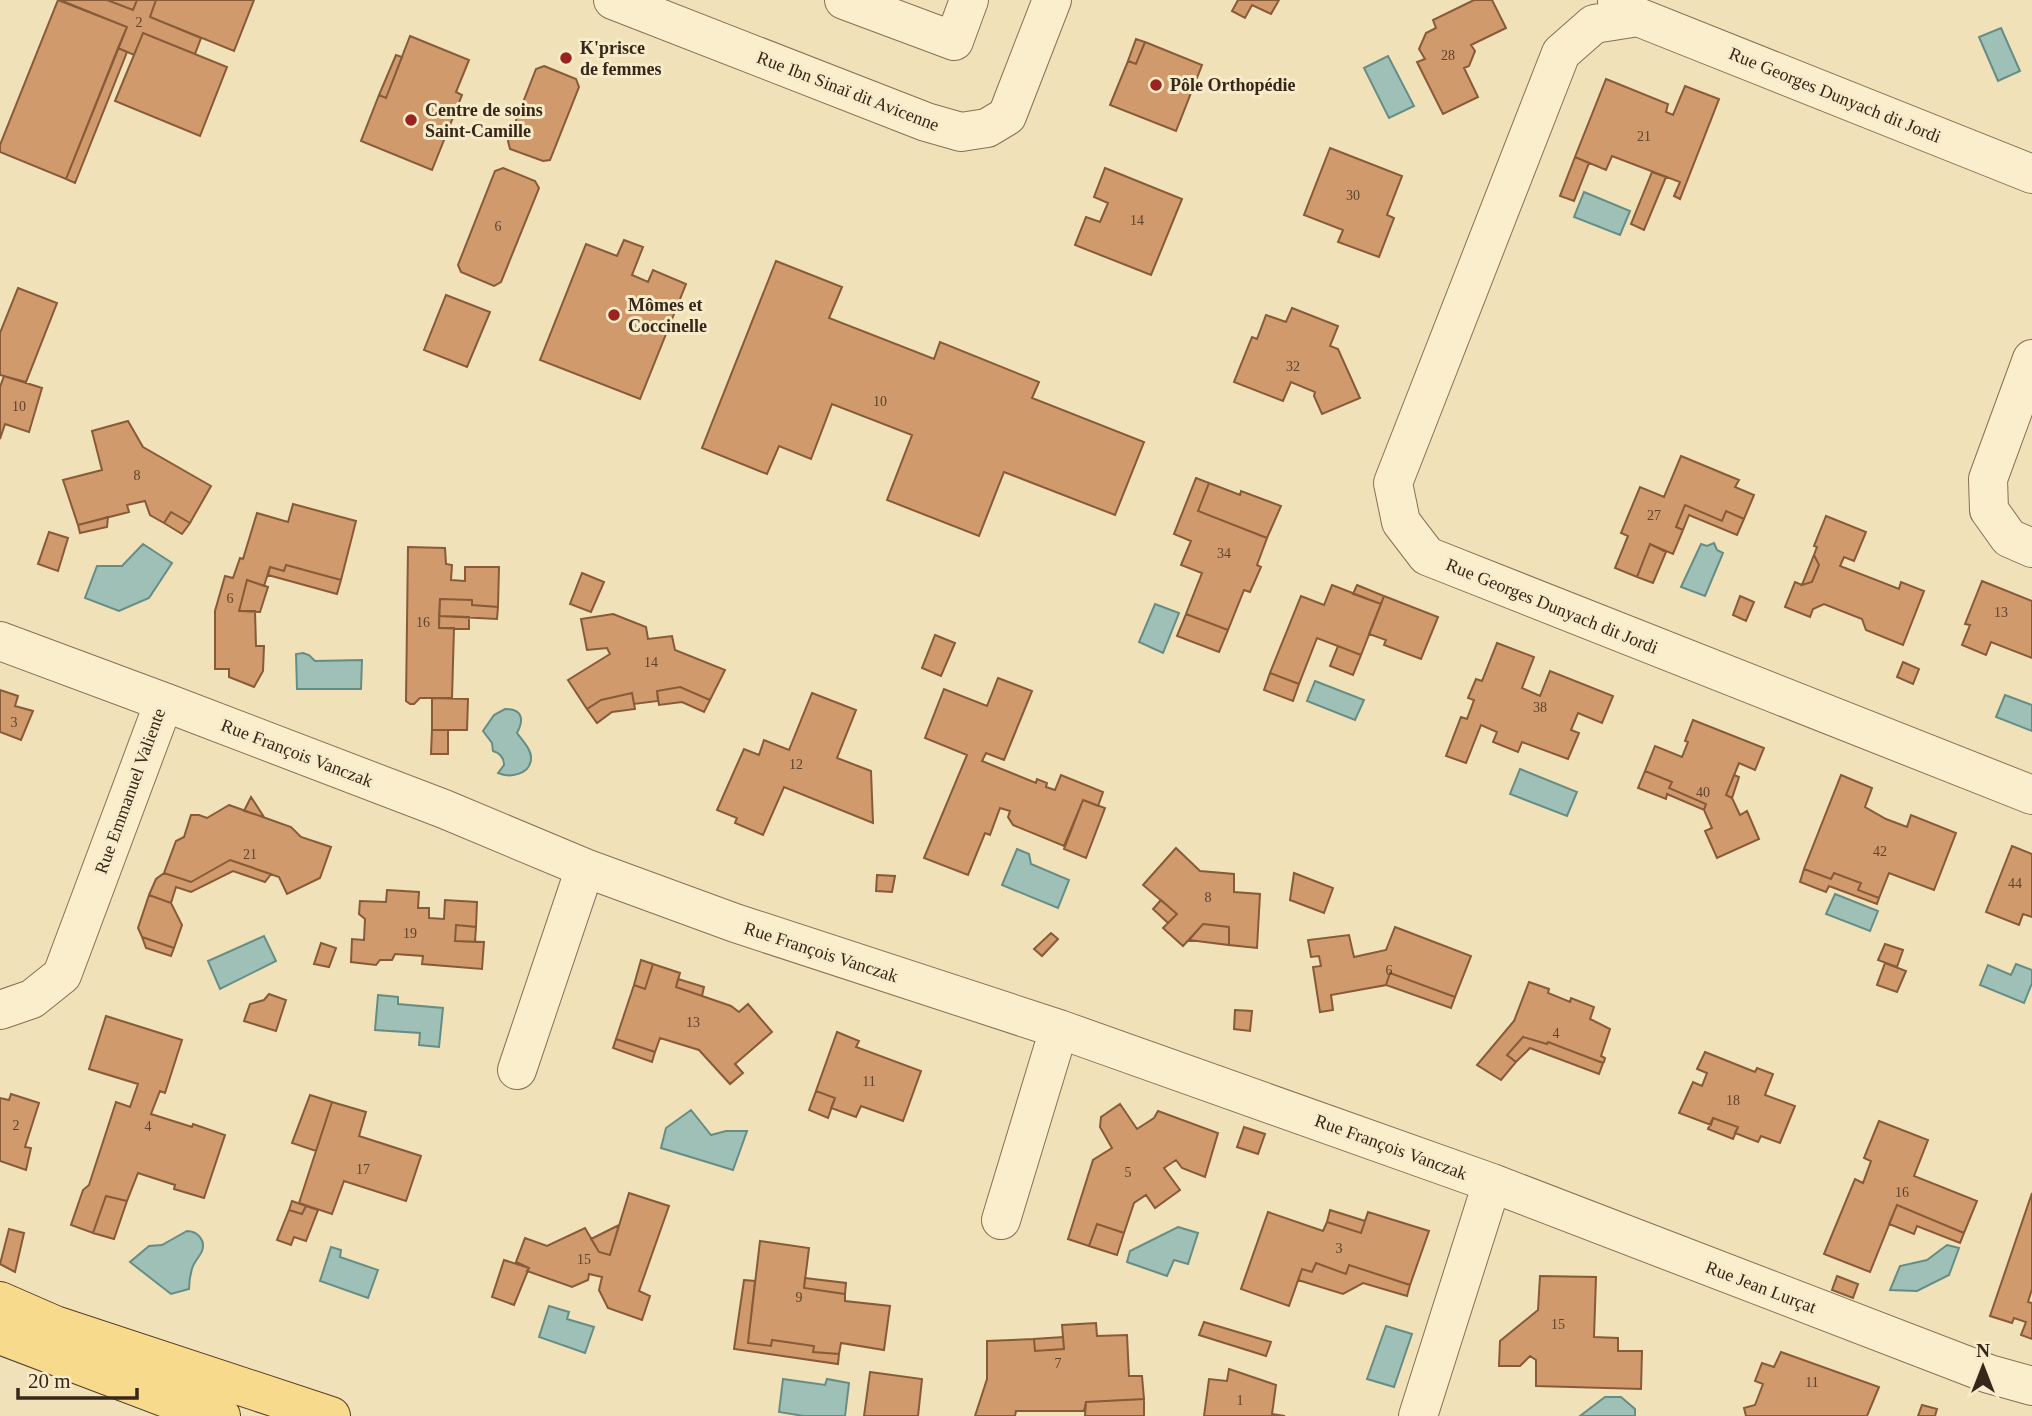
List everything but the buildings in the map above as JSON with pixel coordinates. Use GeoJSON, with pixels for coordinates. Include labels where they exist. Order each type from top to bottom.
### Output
{"type":"FeatureCollection","features":[{"type":"Feature","properties":{"kind":"main road"},"geometry":{"type":"LineString","coordinates":[[0,1301],[55,1325],[331,1416]]}},
{"type":"Feature","properties":{"kind":"main road"},"geometry":{"type":"LineString","coordinates":[[0,1335],[221,1416]]}},
{"type":"Feature","properties":{"kind":"street","name":"Rue Ibn Sinaï dit Avicenne"},"geometry":{"type":"LineString","coordinates":[[612,0],[926,122],[961,132],[987,128],[1007,116],[1052,0]]}},
{"type":"Feature","properties":{"kind":"street"},"geometry":{"type":"LineString","coordinates":[[844,0],[954,41],[968,0]]}},
{"type":"Feature","properties":{"kind":"street","name":"Rue Georges Dunyach dit Jordi"},"geometry":{"type":"LineString","coordinates":[[2032,174],[1627,9],[1594,24],[1561,53],[1393,483],[1401,522],[1427,556],[2032,795]]}},
{"type":"Feature","properties":{"kind":"street"},"geometry":{"type":"LineString","coordinates":[[2032,359],[1988,479],[1989,510],[2009,538],[2032,548]]}},
{"type":"Feature","properties":{"kind":"street","name":"Rue Emmanuel Valiente"},"geometry":{"type":"LineString","coordinates":[[0,641],[164,702],[62,975],[32,999],[0,1010]]}},
{"type":"Feature","properties":{"kind":"street","name":"Rue François Vanczak"},"geometry":{"type":"LineString","coordinates":[[164,702],[444,809],[585,868],[735,923],[1059,1029],[1492,1183]]}},
{"type":"Feature","properties":{"kind":"street"},"geometry":{"type":"LineString","coordinates":[[517,1070],[585,868]]}},
{"type":"Feature","properties":{"kind":"street"},"geometry":{"type":"LineString","coordinates":[[1001,1220],[1059,1029]]}},
{"type":"Feature","properties":{"kind":"street"},"geometry":{"type":"LineString","coordinates":[[1418,1416],[1492,1183]]}},
{"type":"Feature","properties":{"kind":"street","name":"Rue Jean Lurçat"},"geometry":{"type":"LineString","coordinates":[[1492,1183],[1989,1374],[2032,1386]]}},
{"type":"Feature","properties":{"kind":"water"},"geometry":{"type":"Polygon","coordinates":[[[2001,28],[2020,71],[1998,81],[1979,37],[2001,28]]]}},
{"type":"Feature","properties":{"kind":"water"},"geometry":{"type":"Polygon","coordinates":[[[1388,56],[1414,106],[1389,118],[1364,68],[1388,56]]]}},
{"type":"Feature","properties":{"kind":"water"},"geometry":{"type":"Polygon","coordinates":[[[1584,192],[1630,211],[1620,235],[1574,217],[1584,192]]]}},
{"type":"Feature","properties":{"kind":"water"},"geometry":{"type":"Polygon","coordinates":[[[1714,543],[1717,550],[1723,553],[1705,596],[1681,587],[1701,544],[1707,546],[1714,543]]]}},
{"type":"Feature","properties":{"kind":"water"},"geometry":{"type":"Polygon","coordinates":[[[143,544],[172,563],[149,598],[119,611],[85,598],[97,566],[122,566],[143,544]]]}},
{"type":"Feature","properties":{"kind":"water"},"geometry":{"type":"Polygon","coordinates":[[[1155,604],[1179,613],[1163,653],[1139,642],[1155,604]]]}},
{"type":"Feature","properties":{"kind":"water"},"geometry":{"type":"Polygon","coordinates":[[[303,653],[315,661],[362,660],[361,689],[297,689],[296,654],[303,653]]]}},
{"type":"Feature","properties":{"kind":"water"},"geometry":{"type":"Polygon","coordinates":[[[1315,681],[1364,700],[1355,720],[1307,701],[1315,681]]]}},
{"type":"Feature","properties":{"kind":"water"},"geometry":{"type":"Polygon","coordinates":[[[2005,695],[2032,705],[2032,731],[1996,717],[2005,695]]]}},
{"type":"Feature","properties":{"kind":"water"},"geometry":{"type":"Polygon","coordinates":[[[505,709],[519,713],[521,724],[517,733],[531,756],[527,769],[513,775],[498,773],[504,765],[503,760],[500,754],[493,751],[492,743],[483,731],[494,715],[505,709]]]}},
{"type":"Feature","properties":{"kind":"water"},"geometry":{"type":"Polygon","coordinates":[[[1520,769],[1577,792],[1567,816],[1510,794],[1520,769]]]}},
{"type":"Feature","properties":{"kind":"water"},"geometry":{"type":"Polygon","coordinates":[[[1017,849],[1029,854],[1031,864],[1069,880],[1058,908],[1002,885],[1017,849]]]}},
{"type":"Feature","properties":{"kind":"water"},"geometry":{"type":"Polygon","coordinates":[[[1835,894],[1878,911],[1870,931],[1826,914],[1835,894]]]}},
{"type":"Feature","properties":{"kind":"water"},"geometry":{"type":"Polygon","coordinates":[[[264,936],[276,961],[220,989],[208,961],[264,936]]]}},
{"type":"Feature","properties":{"kind":"water"},"geometry":{"type":"Polygon","coordinates":[[[2016,964],[2032,970],[2032,983],[2024,1003],[1980,985],[1988,965],[2011,975],[2016,964]]]}},
{"type":"Feature","properties":{"kind":"water"},"geometry":{"type":"Polygon","coordinates":[[[378,995],[398,997],[398,1004],[443,1008],[439,1047],[419,1045],[420,1033],[375,1030],[378,995]]]}},
{"type":"Feature","properties":{"kind":"water"},"geometry":{"type":"Polygon","coordinates":[[[691,1110],[711,1135],[726,1131],[747,1131],[733,1170],[661,1148],[666,1128],[691,1110]]]}},
{"type":"Feature","properties":{"kind":"water"},"geometry":{"type":"Polygon","coordinates":[[[1178,1227],[1198,1233],[1188,1264],[1174,1260],[1167,1276],[1127,1262],[1130,1251],[1178,1227]]]}},
{"type":"Feature","properties":{"kind":"water"},"geometry":{"type":"Polygon","coordinates":[[[187,1231],[200,1237],[203,1243],[202,1251],[192,1269],[189,1289],[171,1294],[130,1262],[149,1246],[162,1245],[187,1231]]]}},
{"type":"Feature","properties":{"kind":"water"},"geometry":{"type":"Polygon","coordinates":[[[1947,1245],[1959,1248],[1949,1275],[1917,1291],[1890,1290],[1900,1266],[1927,1260],[1947,1245]]]}},
{"type":"Feature","properties":{"kind":"water"},"geometry":{"type":"Polygon","coordinates":[[[331,1247],[341,1250],[340,1257],[378,1270],[368,1298],[320,1281],[331,1247]]]}},
{"type":"Feature","properties":{"kind":"water"},"geometry":{"type":"Polygon","coordinates":[[[549,1306],[569,1312],[567,1319],[594,1327],[585,1353],[539,1337],[549,1306]]]}},
{"type":"Feature","properties":{"kind":"water"},"geometry":{"type":"Polygon","coordinates":[[[1386,1326],[1412,1334],[1394,1387],[1367,1379],[1386,1326]]]}},
{"type":"Feature","properties":{"kind":"water"},"geometry":{"type":"Polygon","coordinates":[[[783,1379],[825,1385],[827,1379],[849,1383],[845,1416],[804,1416],[779,1412],[783,1379]]]}},
{"type":"Feature","properties":{"kind":"water"},"geometry":{"type":"Polygon","coordinates":[[[1605,1397],[1621,1397],[1635,1409],[1635,1416],[1580,1416],[1605,1397]]]}},
{"type":"Feature","properties":{"kind":"place","name":"K'prisce de femmes"},"geometry":{"type":"Point","coordinates":[566,58]}},
{"type":"Feature","properties":{"kind":"place","name":"Pôle Orthopédie"},"geometry":{"type":"Point","coordinates":[1156,85]}},
{"type":"Feature","properties":{"kind":"place","name":"Centre de soins Saint-Camille"},"geometry":{"type":"Point","coordinates":[411,120]}},
{"type":"Feature","properties":{"kind":"place","name":"Mômes et Coccinelle"},"geometry":{"type":"Point","coordinates":[614,315]}}]}
